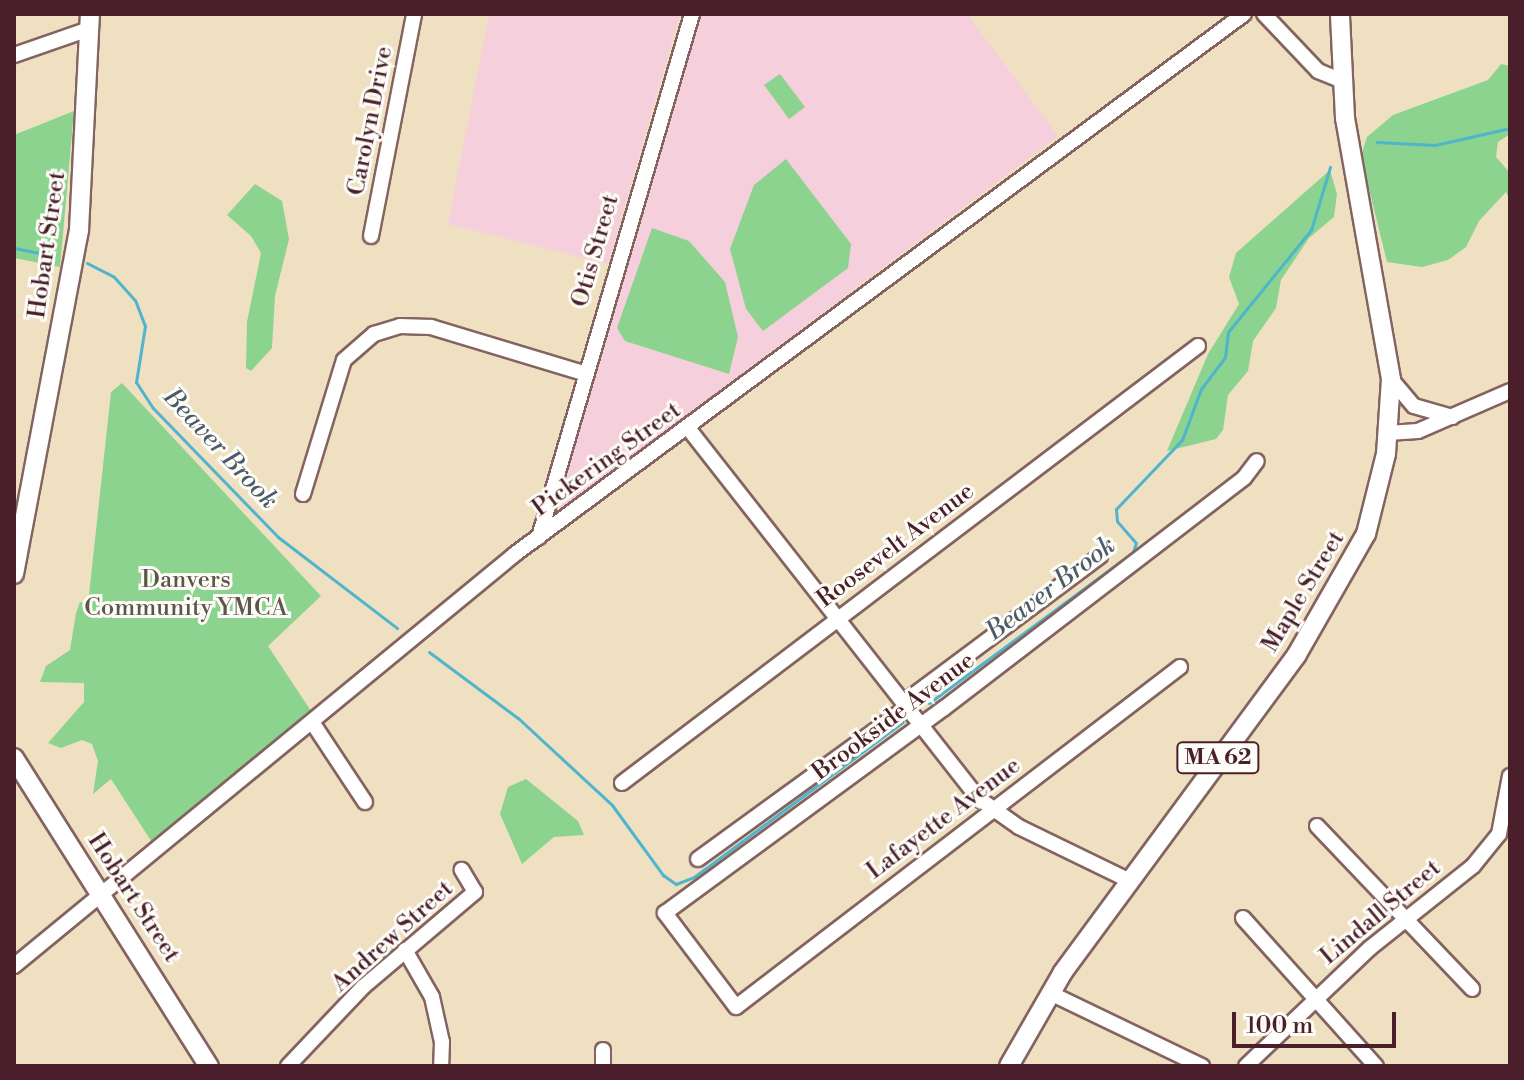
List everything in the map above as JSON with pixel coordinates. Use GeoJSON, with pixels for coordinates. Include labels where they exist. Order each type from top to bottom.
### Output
{"type":"FeatureCollection","features":[{"type":"Feature","properties":{"kind":"main road","name":"Maple Street"},"geometry":{"type":"LineString","coordinates":[[1009,1066],[1050,993],[1323,616],[1366,534],[1388,433],[1391,379],[1340,80],[1340,14]]}},
{"type":"Feature","properties":{"kind":"main road","name":"Hobart Street"},"geometry":{"type":"LineString","coordinates":[[14,574],[79,230],[90,22]]}},
{"type":"Feature","properties":{"kind":"main road","name":"Hobart Street"},"geometry":{"type":"LineString","coordinates":[[14,758],[209,1066]]}},
{"type":"Feature","properties":{"kind":"street","name":"Carolyn Drive"},"geometry":{"type":"LineString","coordinates":[[371,236],[414,14]]}},
{"type":"Feature","properties":{"kind":"street","name":"Otis Street"},"geometry":{"type":"LineString","coordinates":[[539,537],[546,501],[583,373],[692,14]]}},
{"type":"Feature","properties":{"kind":"street","name":"Pickering Street"},"geometry":{"type":"LineString","coordinates":[[14,966],[104,897],[539,537],[1244,14]]}},
{"type":"Feature","properties":{"kind":"street"},"geometry":{"type":"LineString","coordinates":[[1264,14],[1318,71],[1340,80]]}},
{"type":"Feature","properties":{"kind":"street"},"geometry":{"type":"LineString","coordinates":[[14,55],[90,22]]}},
{"type":"Feature","properties":{"kind":"street"},"geometry":{"type":"LineString","coordinates":[[303,494],[344,360],[374,334],[400,326],[431,327],[583,373]]}},
{"type":"Feature","properties":{"kind":"street","name":"Roosevelt Avenue"},"geometry":{"type":"LineString","coordinates":[[622,783],[1198,346]]}},
{"type":"Feature","properties":{"kind":"street"},"geometry":{"type":"LineString","coordinates":[[1391,379],[1414,406],[1452,417]]}},
{"type":"Feature","properties":{"kind":"street"},"geometry":{"type":"LineString","coordinates":[[1388,433],[1418,431],[1510,391]]}},
{"type":"Feature","properties":{"kind":"street"},"geometry":{"type":"LineString","coordinates":[[688,428],[767,533],[839,616],[920,726],[994,812],[1130,881]]}},
{"type":"Feature","properties":{"kind":"street","name":"Brookside Avenue"},"geometry":{"type":"LineString","coordinates":[[736,1007],[665,913],[920,726],[1244,478],[1257,461]]}},
{"type":"Feature","properties":{"kind":"street"},"geometry":{"type":"LineString","coordinates":[[546,501],[572,512]]}},
{"type":"Feature","properties":{"kind":"street","name":"Brookside Avenue"},"geometry":{"type":"LineString","coordinates":[[698,859],[1100,556]]}},
{"type":"Feature","properties":{"kind":"street","name":"Lafayette Avenue"},"geometry":{"type":"LineString","coordinates":[[736,1007],[1180,667]]}},
{"type":"Feature","properties":{"kind":"street"},"geometry":{"type":"LineString","coordinates":[[312,722],[365,802]]}},
{"type":"Feature","properties":{"kind":"street","name":"Lindall Street"},"geometry":{"type":"LineString","coordinates":[[1246,1066],[1316,998],[1403,921],[1473,866],[1499,834],[1510,776]]}},
{"type":"Feature","properties":{"kind":"street"},"geometry":{"type":"LineString","coordinates":[[1317,826],[1403,921],[1472,989]]}},
{"type":"Feature","properties":{"kind":"street","name":"Andrew Street"},"geometry":{"type":"LineString","coordinates":[[288,1066],[405,950],[475,892],[462,870]]}},
{"type":"Feature","properties":{"kind":"street"},"geometry":{"type":"LineString","coordinates":[[1243,918],[1376,1066]]}},
{"type":"Feature","properties":{"kind":"street"},"geometry":{"type":"LineString","coordinates":[[405,950],[432,997],[442,1042],[441,1066]]}},
{"type":"Feature","properties":{"kind":"street"},"geometry":{"type":"LineString","coordinates":[[1050,993],[1202,1066]]}},
{"type":"Feature","properties":{"kind":"street"},"geometry":{"type":"LineString","coordinates":[[603,1050],[603,1066]]}},
{"type":"Feature","properties":{"kind":"shaded area"},"geometry":{"type":"Polygon","coordinates":[[[489,14],[680,14],[608,264],[448,224],[489,14]]]}},
{"type":"Feature","properties":{"kind":"shaded area"},"geometry":{"type":"Polygon","coordinates":[[[700,14],[968,15],[1058,136],[563,508],[554,502],[700,14]]]}},
{"type":"Feature","properties":{"kind":"green space"},"geometry":{"type":"Polygon","coordinates":[[[1501,64],[1510,66],[1510,134],[1498,142],[1496,157],[1510,173],[1510,201],[1506,192],[1479,221],[1466,247],[1448,260],[1422,267],[1387,262],[1361,156],[1367,137],[1393,115],[1488,80],[1501,64]]]}},
{"type":"Feature","properties":{"kind":"green space"},"geometry":{"type":"Polygon","coordinates":[[[780,74],[805,107],[789,119],[764,85],[780,74]]]}},
{"type":"Feature","properties":{"kind":"green space"},"geometry":{"type":"Polygon","coordinates":[[[74,111],[60,267],[14,258],[14,135],[74,111]]]}},
{"type":"Feature","properties":{"kind":"green space"},"geometry":{"type":"Polygon","coordinates":[[[786,159],[851,244],[848,268],[763,331],[746,309],[730,249],[754,185],[786,159]]]}},
{"type":"Feature","properties":{"kind":"green space"},"geometry":{"type":"Polygon","coordinates":[[[1330,170],[1337,194],[1334,217],[1309,238],[1281,280],[1276,308],[1253,341],[1248,371],[1228,395],[1223,430],[1216,439],[1167,451],[1208,354],[1239,304],[1229,277],[1236,253],[1330,170]]]}},
{"type":"Feature","properties":{"kind":"green space"},"geometry":{"type":"Polygon","coordinates":[[[255,184],[282,201],[289,239],[275,296],[272,348],[251,371],[246,368],[247,322],[261,253],[251,236],[227,215],[255,184]]]}},
{"type":"Feature","properties":{"kind":"green space"},"geometry":{"type":"Polygon","coordinates":[[[652,228],[689,241],[725,282],[738,337],[729,374],[625,341],[617,328],[652,228]]]}},
{"type":"Feature","properties":{"kind":"green space","name":"Danvers Community YMCA"},"geometry":{"type":"Polygon","coordinates":[[[122,383],[321,596],[268,646],[313,714],[155,847],[111,779],[93,794],[98,761],[92,744],[82,740],[61,748],[48,743],[84,702],[84,683],[40,682],[46,666],[70,650],[80,602],[88,604],[111,392],[122,383]]]}},
{"type":"Feature","properties":{"kind":"green space"},"geometry":{"type":"Polygon","coordinates":[[[526,779],[578,821],[584,835],[554,837],[522,864],[500,814],[508,787],[526,779]]]}},
{"type":"Feature","properties":{"kind":"waterway","name":"Beaver Brook"},"geometry":{"type":"LineString","coordinates":[[1377,142],[1435,145],[1510,128]]}},
{"type":"Feature","properties":{"kind":"waterway","name":"Beaver Brook"},"geometry":{"type":"LineString","coordinates":[[929,703],[1133,552],[1136,543],[1117,521],[1116,509],[1182,440],[1201,389],[1225,357],[1228,332],[1311,230],[1330,167]]}},
{"type":"Feature","properties":{"kind":"waterway","name":"Beaver Brook"},"geometry":{"type":"LineString","coordinates":[[14,248],[54,256]]}},
{"type":"Feature","properties":{"kind":"waterway","name":"Beaver Brook"},"geometry":{"type":"LineString","coordinates":[[87,263],[114,277],[135,300],[145,326],[136,382],[153,408],[278,537],[397,628]]}},
{"type":"Feature","properties":{"kind":"waterway","name":"Beaver Brook"},"geometry":{"type":"LineString","coordinates":[[429,652],[518,718],[612,805],[663,875],[676,884],[694,877],[903,722]]}}]}
